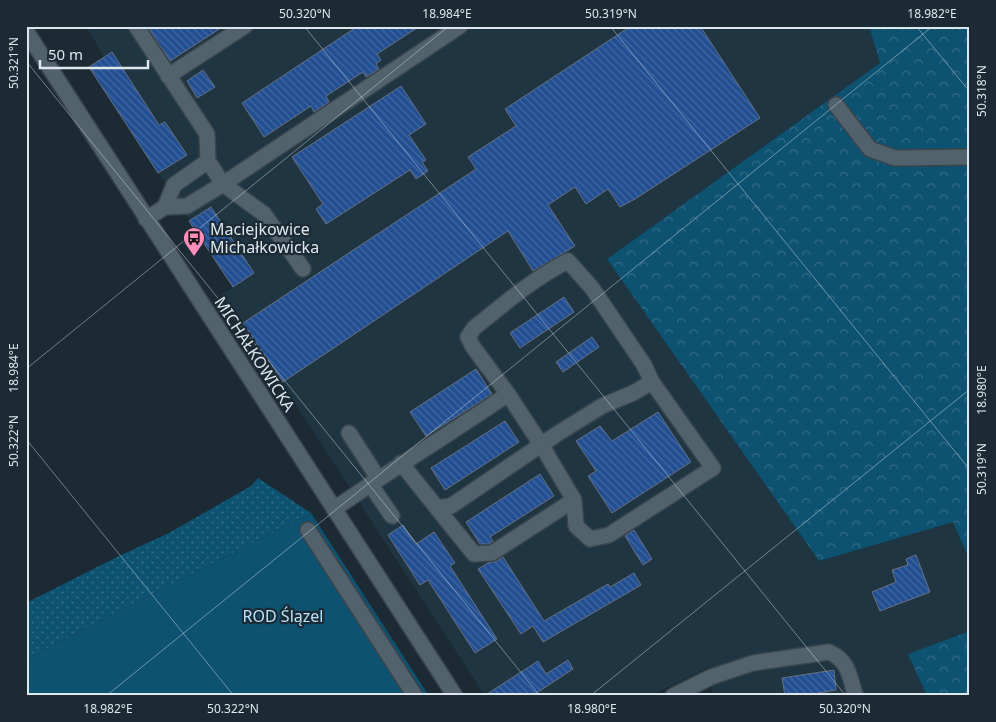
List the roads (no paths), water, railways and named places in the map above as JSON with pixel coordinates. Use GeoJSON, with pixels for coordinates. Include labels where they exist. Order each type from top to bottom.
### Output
{"type":"FeatureCollection","features":[{"type":"Feature","properties":{"kind":"street"},"geometry":{"type":"LineString","coordinates":[[136,26],[207,134],[208,161],[223,184],[264,214],[302,269]]}},
{"type":"Feature","properties":{"kind":"street"},"geometry":{"type":"LineString","coordinates":[[168,76],[245,26]]}},
{"type":"Feature","properties":{"kind":"street"},"geometry":{"type":"LineString","coordinates":[[165,206],[187,206],[460,26]]}},
{"type":"Feature","properties":{"kind":"street","name":"MICHAŁKOWICKA"},"geometry":{"type":"LineString","coordinates":[[26,31],[455,696]]}},
{"type":"Feature","properties":{"kind":"street"},"geometry":{"type":"LineString","coordinates":[[836,105],[870,149],[895,158],[970,157]]}},
{"type":"Feature","properties":{"kind":"street"},"geometry":{"type":"LineString","coordinates":[[146,219],[165,206],[174,185],[208,161]]}},
{"type":"Feature","properties":{"kind":"street"},"geometry":{"type":"LineString","coordinates":[[568,261],[592,288],[644,364],[652,382],[713,468],[609,535],[590,539],[576,526],[574,500],[542,446],[468,337],[474,328],[525,287],[568,261]]}},
{"type":"Feature","properties":{"kind":"street"},"geometry":{"type":"LineString","coordinates":[[437,508],[451,506],[557,434],[602,406],[633,393],[652,382]]}},
{"type":"Feature","properties":{"kind":"street"},"geometry":{"type":"LineString","coordinates":[[334,509],[508,394]]}},
{"type":"Feature","properties":{"kind":"street"},"geometry":{"type":"LineString","coordinates":[[349,432],[392,516]]}},
{"type":"Feature","properties":{"kind":"street"},"geometry":{"type":"LineString","coordinates":[[401,463],[474,554],[492,552],[574,500]]}},
{"type":"Feature","properties":{"kind":"street"},"geometry":{"type":"LineString","coordinates":[[308,530],[415,696]]}},
{"type":"Feature","properties":{"kind":"street"},"geometry":{"type":"LineString","coordinates":[[673,696],[711,677],[753,662],[829,652],[838,656],[845,663],[855,694]]}},
{"type":"Feature","properties":{"kind":"place","name":"Maciejkowice Michałkowicka"},"geometry":{"type":"Point","coordinates":[194,257]}},
{"type":"Feature","properties":{"kind":"park label","name":"ROD Ślązel"},"geometry":{"type":"Point","coordinates":[283,616]}}]}
